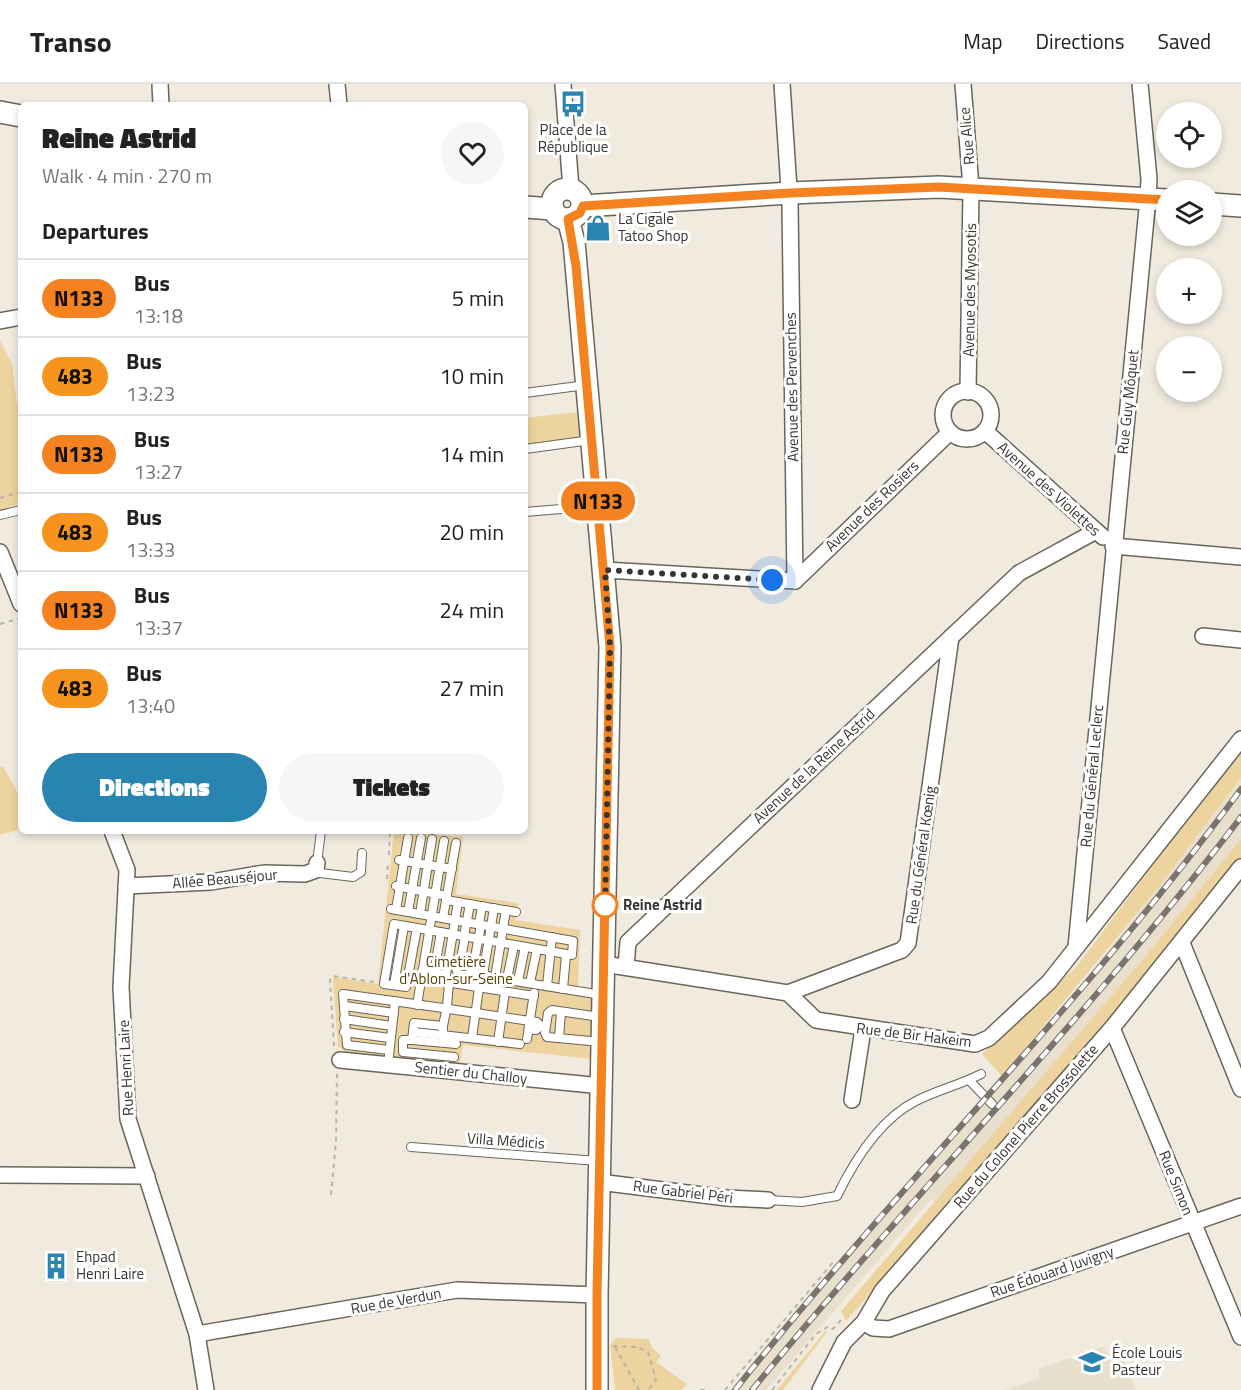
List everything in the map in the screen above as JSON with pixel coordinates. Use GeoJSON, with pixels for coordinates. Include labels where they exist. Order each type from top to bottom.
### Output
{"type":"FeatureCollection","features":[{"type":"Feature","properties":{"kind":"street"},"geometry":{"type":"LineString","coordinates":[[160,84],[161,102]]}},
{"type":"Feature","properties":{"kind":"street"},"geometry":{"type":"LineString","coordinates":[[337,84],[339,102]]}},
{"type":"Feature","properties":{"kind":"street"},"geometry":{"type":"LineString","coordinates":[[563,84],[569,206],[588,384],[610,646],[597,1295],[608,1346],[597,1390]]}},
{"type":"Feature","properties":{"kind":"street","name":"Avenue des Pervenches"},"geometry":{"type":"LineString","coordinates":[[782,84],[790,193],[795,581]]}},
{"type":"Feature","properties":{"kind":"street","name":"Rue Alice"},"geometry":{"type":"LineString","coordinates":[[963,84],[971,188]]}},
{"type":"Feature","properties":{"kind":"street","name":"Rue Guy Môquet"},"geometry":{"type":"LineString","coordinates":[[1140,84],[1147,160],[1156,195]]}},
{"type":"Feature","properties":{"kind":"street"},"geometry":{"type":"LineString","coordinates":[[0,112],[18,115]]}},
{"type":"Feature","properties":{"kind":"street"},"geometry":{"type":"LineString","coordinates":[[528,207],[790,193],[971,188],[1156,199]]}},
{"type":"Feature","properties":{"kind":"street","name":"Avenue des Myosotis"},"geometry":{"type":"LineString","coordinates":[[968,392],[971,188]]}},
{"type":"Feature","properties":{"kind":"street"},"geometry":{"type":"LineString","coordinates":[[1222,205],[1241,206]]}},
{"type":"Feature","properties":{"kind":"street","name":"Rue Guy Môquet"},"geometry":{"type":"LineString","coordinates":[[1108,605],[1113,546],[1156,207]]}},
{"type":"Feature","properties":{"kind":"street"},"geometry":{"type":"LineString","coordinates":[[0,321],[18,318]]}},
{"type":"Feature","properties":{"kind":"street"},"geometry":{"type":"LineString","coordinates":[[968,392],[984,398],[989,405],[991,415],[985,431],[977,437],[967,439],[950,432],[943,415],[945,407],[957,394],[968,392]]}},
{"type":"Feature","properties":{"kind":"street","name":"Avenue des Violettes"},"geometry":{"type":"LineString","coordinates":[[985,431],[1113,546]]}},
{"type":"Feature","properties":{"kind":"street","name":"Avenue des Rosiers"},"geometry":{"type":"LineString","coordinates":[[795,581],[950,432]]}},
{"type":"Feature","properties":{"kind":"street","name":"Avenue de la Reine Astrid"},"geometry":{"type":"LineString","coordinates":[[626,967],[628,942],[1019,573],[1096,531]]}},
{"type":"Feature","properties":{"kind":"street"},"geometry":{"type":"LineString","coordinates":[[1113,546],[1241,556]]}},
{"type":"Feature","properties":{"kind":"street"},"geometry":{"type":"LineString","coordinates":[[0,552],[18,597]]}},
{"type":"Feature","properties":{"kind":"street"},"geometry":{"type":"LineString","coordinates":[[605,570],[795,581]]}},
{"type":"Feature","properties":{"kind":"street","name":"Rue du Général Leclerc"},"geometry":{"type":"LineString","coordinates":[[1076,947],[1108,605]]}},
{"type":"Feature","properties":{"kind":"street"},"geometry":{"type":"LineString","coordinates":[[1203,636],[1241,640]]}},
{"type":"Feature","properties":{"kind":"street","name":"Rue du Général Kœnig"},"geometry":{"type":"LineString","coordinates":[[788,993],[902,950],[908,943],[951,637]]}},
{"type":"Feature","properties":{"kind":"street","name":"Rue de Bir Hakeim"},"geometry":{"type":"LineString","coordinates":[[788,993],[816,1020],[863,1029],[975,1044],[989,1038],[1040,990],[1241,739]]}},
{"type":"Feature","properties":{"kind":"street","name":"Rue Henri Laire"},"geometry":{"type":"LineString","coordinates":[[113,834],[127,870],[121,987],[128,1119],[196,1334],[206,1390]]}},
{"type":"Feature","properties":{"kind":"street","name":"Rue du Colonel Pierre Brossolette"},"geometry":{"type":"LineString","coordinates":[[820,1390],[844,1342],[864,1322],[882,1291],[1112,1028],[1182,944],[1241,867]]}},
{"type":"Feature","properties":{"kind":"street","name":"Allée Beauséjour"},"geometry":{"type":"LineString","coordinates":[[126,886],[211,882],[264,873],[305,874],[319,868]]}},
{"type":"Feature","properties":{"kind":"street"},"geometry":{"type":"LineString","coordinates":[[1182,944],[1241,1089]]}},
{"type":"Feature","properties":{"kind":"street"},"geometry":{"type":"LineString","coordinates":[[604,964],[788,993]]}},
{"type":"Feature","properties":{"kind":"street","name":"Rue Simon"},"geometry":{"type":"LineString","coordinates":[[1112,1028],[1192,1224],[1238,1320],[1241,1337]]}},
{"type":"Feature","properties":{"kind":"street"},"geometry":{"type":"LineString","coordinates":[[852,1100],[863,1029]]}},
{"type":"Feature","properties":{"kind":"street","name":"Sentier du Challoy"},"geometry":{"type":"LineString","coordinates":[[339,1060],[388,1058],[602,1086]]}},
{"type":"Feature","properties":{"kind":"street"},"geometry":{"type":"LineString","coordinates":[[0,1175],[147,1176]]}},
{"type":"Feature","properties":{"kind":"street","name":"Rue Gabriel Péri"},"geometry":{"type":"LineString","coordinates":[[599,1182],[728,1198],[768,1200]]}},
{"type":"Feature","properties":{"kind":"street","name":"Rue Édouard Juvigny"},"geometry":{"type":"LineString","coordinates":[[864,1322],[873,1328],[889,1329],[1241,1206]]}},
{"type":"Feature","properties":{"kind":"street","name":"Rue de Verdun"},"geometry":{"type":"LineString","coordinates":[[196,1334],[457,1290],[597,1295]]}},
{"type":"Feature","properties":{"kind":"lane"},"geometry":{"type":"LineString","coordinates":[[528,393],[588,384]]}},
{"type":"Feature","properties":{"kind":"lane"},"geometry":{"type":"LineString","coordinates":[[528,449],[592,440]]}},
{"type":"Feature","properties":{"kind":"lane"},"geometry":{"type":"LineString","coordinates":[[528,512],[599,506]]}},
{"type":"Feature","properties":{"kind":"lane"},"geometry":{"type":"LineString","coordinates":[[0,515],[18,511]]}},
{"type":"Feature","properties":{"kind":"lane"},"geometry":{"type":"LineString","coordinates":[[321,834],[319,868],[353,877],[361,872],[362,853]]}},
{"type":"Feature","properties":{"kind":"lane"},"geometry":{"type":"LineString","coordinates":[[408,838],[394,910],[573,941],[572,955],[566,955],[490,940],[394,924],[384,984],[405,987],[417,928]]}},
{"type":"Feature","properties":{"kind":"lane"},"geometry":{"type":"LineString","coordinates":[[408,912],[421,838]]}},
{"type":"Feature","properties":{"kind":"lane"},"geometry":{"type":"LineString","coordinates":[[420,914],[432,839]]}},
{"type":"Feature","properties":{"kind":"lane"},"geometry":{"type":"LineString","coordinates":[[417,1005],[444,841]]}},
{"type":"Feature","properties":{"kind":"lane"},"geometry":{"type":"LineString","coordinates":[[444,918],[456,843]]}},
{"type":"Feature","properties":{"kind":"lane"},"geometry":{"type":"LineString","coordinates":[[402,860],[452,869]]}},
{"type":"Feature","properties":{"kind":"lane"},"geometry":{"type":"LineString","coordinates":[[397,887],[435,894],[458,902],[516,912]]}},
{"type":"Feature","properties":{"kind":"lane"},"geometry":{"type":"LineString","coordinates":[[421,972],[446,975],[458,902]]}},
{"type":"Feature","properties":{"kind":"lane"},"geometry":{"type":"LineString","coordinates":[[470,904],[461,959],[456,966],[458,971],[465,975],[475,957],[482,906]]}},
{"type":"Feature","properties":{"kind":"lane"},"geometry":{"type":"LineString","coordinates":[[483,975],[495,908]]}},
{"type":"Feature","properties":{"kind":"lane"},"geometry":{"type":"LineString","coordinates":[[495,978],[506,910]]}},
{"type":"Feature","properties":{"kind":"lane"},"geometry":{"type":"LineString","coordinates":[[394,985],[405,926]]}},
{"type":"Feature","properties":{"kind":"lane"},"geometry":{"type":"LineString","coordinates":[[434,973],[441,932]]}},
{"type":"Feature","properties":{"kind":"lane"},"geometry":{"type":"LineString","coordinates":[[518,981],[536,934]]}},
{"type":"Feature","properties":{"kind":"lane"},"geometry":{"type":"LineString","coordinates":[[547,986],[552,937]]}},
{"type":"Feature","properties":{"kind":"lane"},"geometry":{"type":"LineString","coordinates":[[507,979],[514,945]]}},
{"type":"Feature","properties":{"kind":"lane"},"geometry":{"type":"LineString","coordinates":[[454,1057],[403,1052],[404,1040],[412,1036],[443,1031],[498,1042],[524,1042],[530,1025],[534,996],[532,949]]}},
{"type":"Feature","properties":{"kind":"lane"},"geometry":{"type":"LineString","coordinates":[[563,989],[566,955]]}},
{"type":"Feature","properties":{"kind":"lane"},"geometry":{"type":"LineString","coordinates":[[461,959],[483,975],[603,995]]}},
{"type":"Feature","properties":{"kind":"lane"},"geometry":{"type":"LineString","coordinates":[[387,962],[410,966],[449,983],[534,996]]}},
{"type":"Feature","properties":{"kind":"lane"},"geometry":{"type":"LineString","coordinates":[[443,1031],[449,983]]}},
{"type":"Feature","properties":{"kind":"lane"},"geometry":{"type":"LineString","coordinates":[[472,1038],[479,988]]}},
{"type":"Feature","properties":{"kind":"lane"},"geometry":{"type":"LineString","coordinates":[[498,1042],[506,992]]}},
{"type":"Feature","properties":{"kind":"lane"},"geometry":{"type":"LineString","coordinates":[[395,1001],[388,1058],[347,1045],[344,1032],[343,994],[395,1001],[502,1017],[530,1025],[537,1022],[543,1027],[547,1037],[602,1042]]}},
{"type":"Feature","properties":{"kind":"lane"},"geometry":{"type":"LineString","coordinates":[[345,1006],[393,1013]]}},
{"type":"Feature","properties":{"kind":"lane"},"geometry":{"type":"LineString","coordinates":[[543,1027],[548,1013],[552,1010],[603,1017]]}},
{"type":"Feature","properties":{"kind":"lane"},"geometry":{"type":"LineString","coordinates":[[559,1038],[561,1012]]}},
{"type":"Feature","properties":{"kind":"lane"},"geometry":{"type":"LineString","coordinates":[[344,1019],[392,1026]]}},
{"type":"Feature","properties":{"kind":"lane"},"geometry":{"type":"LineString","coordinates":[[344,1032],[390,1038]]}},
{"type":"Feature","properties":{"kind":"lane"},"geometry":{"type":"LineString","coordinates":[[412,1036],[456,1044]]}},
{"type":"Feature","properties":{"kind":"lane"},"geometry":{"type":"LineString","coordinates":[[768,1200],[802,1202],[837,1196],[846,1177],[888,1119],[916,1100],[981,1074]]}},
{"type":"Feature","properties":{"kind":"lane"},"geometry":{"type":"LineString","coordinates":[[969,1080],[992,1104]]}},
{"type":"Feature","properties":{"kind":"lane","name":"Villa Médicis"},"geometry":{"type":"LineString","coordinates":[[411,1147],[600,1161]]}},
{"type":"Feature","properties":{"kind":"path"},"geometry":{"type":"LineString","coordinates":[[0,498],[18,493]]}},
{"type":"Feature","properties":{"kind":"path"},"geometry":{"type":"LineString","coordinates":[[0,624],[18,619]]}},
{"type":"Feature","properties":{"kind":"path"},"geometry":{"type":"LineString","coordinates":[[725,1390],[835,1260]]}},
{"type":"Feature","properties":{"kind":"path"},"geometry":{"type":"LineString","coordinates":[[772,1390],[816,1334],[829,1326],[833,1329],[841,1320],[843,1323],[834,1333]]}},
{"type":"Feature","properties":{"kind":"path"},"geometry":{"type":"LineString","coordinates":[[608,1346],[639,1390]]}},
{"type":"Feature","properties":{"kind":"path"},"geometry":{"type":"LineString","coordinates":[[608,1346],[637,1347],[648,1352],[656,1380],[648,1390]]}},
{"type":"Feature","properties":{"kind":"path"},"geometry":{"type":"LineString","coordinates":[[700,1390],[705,1390]]}},
{"type":"Feature","properties":{"kind":"shaded area"},"geometry":{"type":"Polygon","coordinates":[[[1241,778],[1241,839],[1144,958],[935,1203],[931,1199],[766,1390],[730,1390],[786,1322],[1073,994],[1158,888],[1241,778]]]}},
{"type":"Feature","properties":{"kind":"shaded area","name":"École Louis Pasteur"},"geometry":{"type":"Polygon","coordinates":[[[1105,1346],[1108,1354],[1124,1348],[1126,1352],[1122,1353],[1136,1390],[1005,1390],[1040,1378],[1038,1369],[1105,1346]]]}},
{"type":"Feature","properties":{"kind":"green space"},"geometry":{"type":"Polygon","coordinates":[[[0,341],[12,364],[18,404],[18,505],[0,510],[0,341]]]}},
{"type":"Feature","properties":{"kind":"green space"},"geometry":{"type":"Polygon","coordinates":[[[577,412],[581,438],[528,444],[528,418],[577,412]]]}},
{"type":"Feature","properties":{"kind":"green space"},"geometry":{"type":"Polygon","coordinates":[[[1241,748],[1241,778],[1158,888],[1002,1076],[982,1054],[1077,966],[1241,748]]]}},
{"type":"Feature","properties":{"kind":"green space"},"geometry":{"type":"Polygon","coordinates":[[[0,766],[3,767],[18,794],[18,830],[0,835],[0,766]]]}},
{"type":"Feature","properties":{"kind":"green space","name":"Cimetière d'Ablon-sur-Seine"},"geometry":{"type":"Polygon","coordinates":[[[394,834],[463,837],[456,894],[518,903],[516,920],[580,930],[578,986],[593,988],[591,1059],[463,1045],[460,1063],[345,1052],[338,1046],[333,979],[335,977],[378,984],[394,834]]]}},
{"type":"Feature","properties":{"kind":"green space"},"geometry":{"type":"Polygon","coordinates":[[[1241,839],[1241,858],[1127,1002],[846,1321],[841,1311],[1144,958],[1241,839]]]}},
{"type":"Feature","properties":{"kind":"green space"},"geometry":{"type":"Polygon","coordinates":[[[826,1330],[827,1332],[783,1390],[777,1390],[826,1330]]]}},
{"type":"Feature","properties":{"kind":"green space"},"geometry":{"type":"Polygon","coordinates":[[[616,1338],[649,1339],[652,1348],[661,1356],[656,1362],[687,1384],[681,1390],[615,1390],[610,1345],[616,1338]]]}},
{"type":"Feature","properties":{"kind":"railway"},"geometry":{"type":"LineString","coordinates":[[735,1390],[861,1239],[1119,944],[1241,789]]}},
{"type":"Feature","properties":{"kind":"railway"},"geometry":{"type":"LineString","coordinates":[[752,1390],[812,1318],[1122,964],[1241,817]]}},
{"type":"Feature","properties":{"kind":"bus line","name":"N133"},"geometry":{"type":"LineString","coordinates":[[597,1390],[610,646],[576,266],[573,237],[568,219],[580,213],[583,206],[790,193],[939,187],[1156,199]]}},
{"type":"Feature","properties":{"kind":"place","name":"Place de la République"},"geometry":{"type":"Point","coordinates":[573,104]}},
{"type":"Feature","properties":{"kind":"place","name":"La Cigale Tatoo Shop"},"geometry":{"type":"Point","coordinates":[598,228]}},
{"type":"Feature","properties":{"kind":"place","name":"Reine Astrid"},"geometry":{"type":"Point","coordinates":[605,905]}},
{"type":"Feature","properties":{"kind":"place","name":"Ehpad Henri Laire"},"geometry":{"type":"Point","coordinates":[56,1266]}},
{"type":"Feature","properties":{"kind":"place","name":"École Louis Pasteur"},"geometry":{"type":"Point","coordinates":[1092,1362]}},
{"type":"Feature","properties":{"kind":"route"},"geometry":{"type":"LineString","coordinates":[[605,905],[605,914],[610,646],[605,570],[772,580]]}}]}
